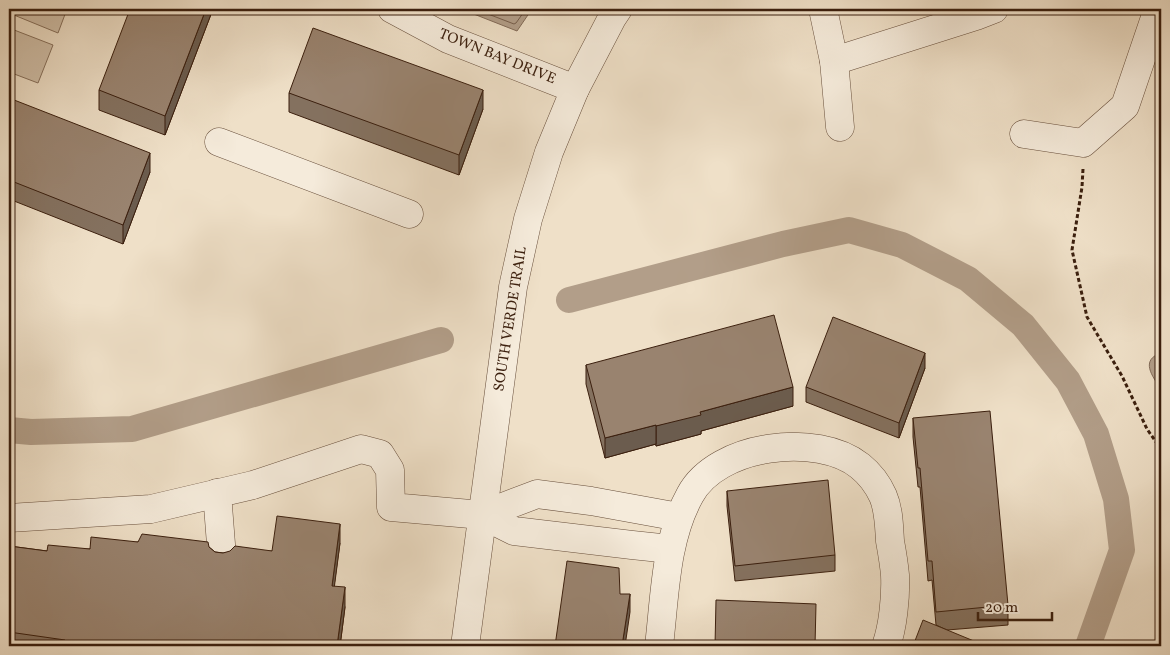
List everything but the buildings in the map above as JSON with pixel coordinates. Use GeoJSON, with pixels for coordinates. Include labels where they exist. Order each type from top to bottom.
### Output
{"type":"FeatureCollection","features":[{"type":"Feature","properties":{"kind":"street","name":"TOWN BAY DRIVE"},"geometry":{"type":"LineString","coordinates":[[392,9],[448,39],[576,89]]}},
{"type":"Feature","properties":{"kind":"street","name":"SOUTH VERDE TRAIL"},"geometry":{"type":"LineString","coordinates":[[465,646],[513,287],[528,219],[549,152],[576,89],[618,9]]}},
{"type":"Feature","properties":{"kind":"street"},"geometry":{"type":"LineString","coordinates":[[822,9],[834,61],[840,127]]}},
{"type":"Feature","properties":{"kind":"street"},"geometry":{"type":"LineString","coordinates":[[834,61],[994,9]]}},
{"type":"Feature","properties":{"kind":"street"},"geometry":{"type":"LineString","coordinates":[[1024,134],[1083,143],[1125,106],[1158,9]]}},
{"type":"Feature","properties":{"kind":"street"},"geometry":{"type":"LineString","coordinates":[[219,142],[409,214]]}},
{"type":"Feature","properties":{"kind":"street"},"geometry":{"type":"LineString","coordinates":[[659,646],[670,549],[679,517],[690,493],[702,478],[716,467],[731,459],[757,451],[790,447],[830,451],[846,457],[861,467],[874,481],[884,498],[895,574],[894,608],[886,646]]}},
{"type":"Feature","properties":{"kind":"street"},"geometry":{"type":"LineString","coordinates":[[9,518],[151,509],[253,485],[361,449],[380,454],[390,470],[391,507],[482,515],[514,531],[670,549]]}},
{"type":"Feature","properties":{"kind":"street"},"geometry":{"type":"LineString","coordinates":[[218,493],[222,557]]}},
{"type":"Feature","properties":{"kind":"street"},"geometry":{"type":"LineString","coordinates":[[482,515],[537,494],[591,501],[679,517]]}},
{"type":"Feature","properties":{"kind":"path"},"geometry":{"type":"LineString","coordinates":[[1083,143],[1082,187],[1072,250],[1087,316],[1122,376],[1147,429],[1161,449]]}},
{"type":"Feature","properties":{"kind":"shaded area"},"geometry":{"type":"Polygon","coordinates":[[[9,9],[67,9],[58,33],[9,13],[9,9]]]}},
{"type":"Feature","properties":{"kind":"shaded area"},"geometry":{"type":"Polygon","coordinates":[[[9,28],[53,45],[38,83],[9,72],[9,28]]]}},
{"type":"Feature","properties":{"kind":"water"},"geometry":{"type":"Polygon","coordinates":[[[461,9],[532,9],[517,31],[461,9]]]}},
{"type":"Feature","properties":{"kind":"water"},"geometry":{"type":"Polygon","coordinates":[[[1161,353],[1161,389],[1154,379],[1149,364],[1155,356],[1161,353]]]}},
{"type":"Feature","properties":{"kind":"waterway"},"geometry":{"type":"LineString","coordinates":[[569,300],[783,244],[849,230],[902,245],[968,279],[1023,325],[1068,381],[1096,434],[1116,499],[1122,550],[1088,646]]}},
{"type":"Feature","properties":{"kind":"waterway"},"geometry":{"type":"LineString","coordinates":[[9,430],[31,432],[132,429],[441,340]]}}]}
